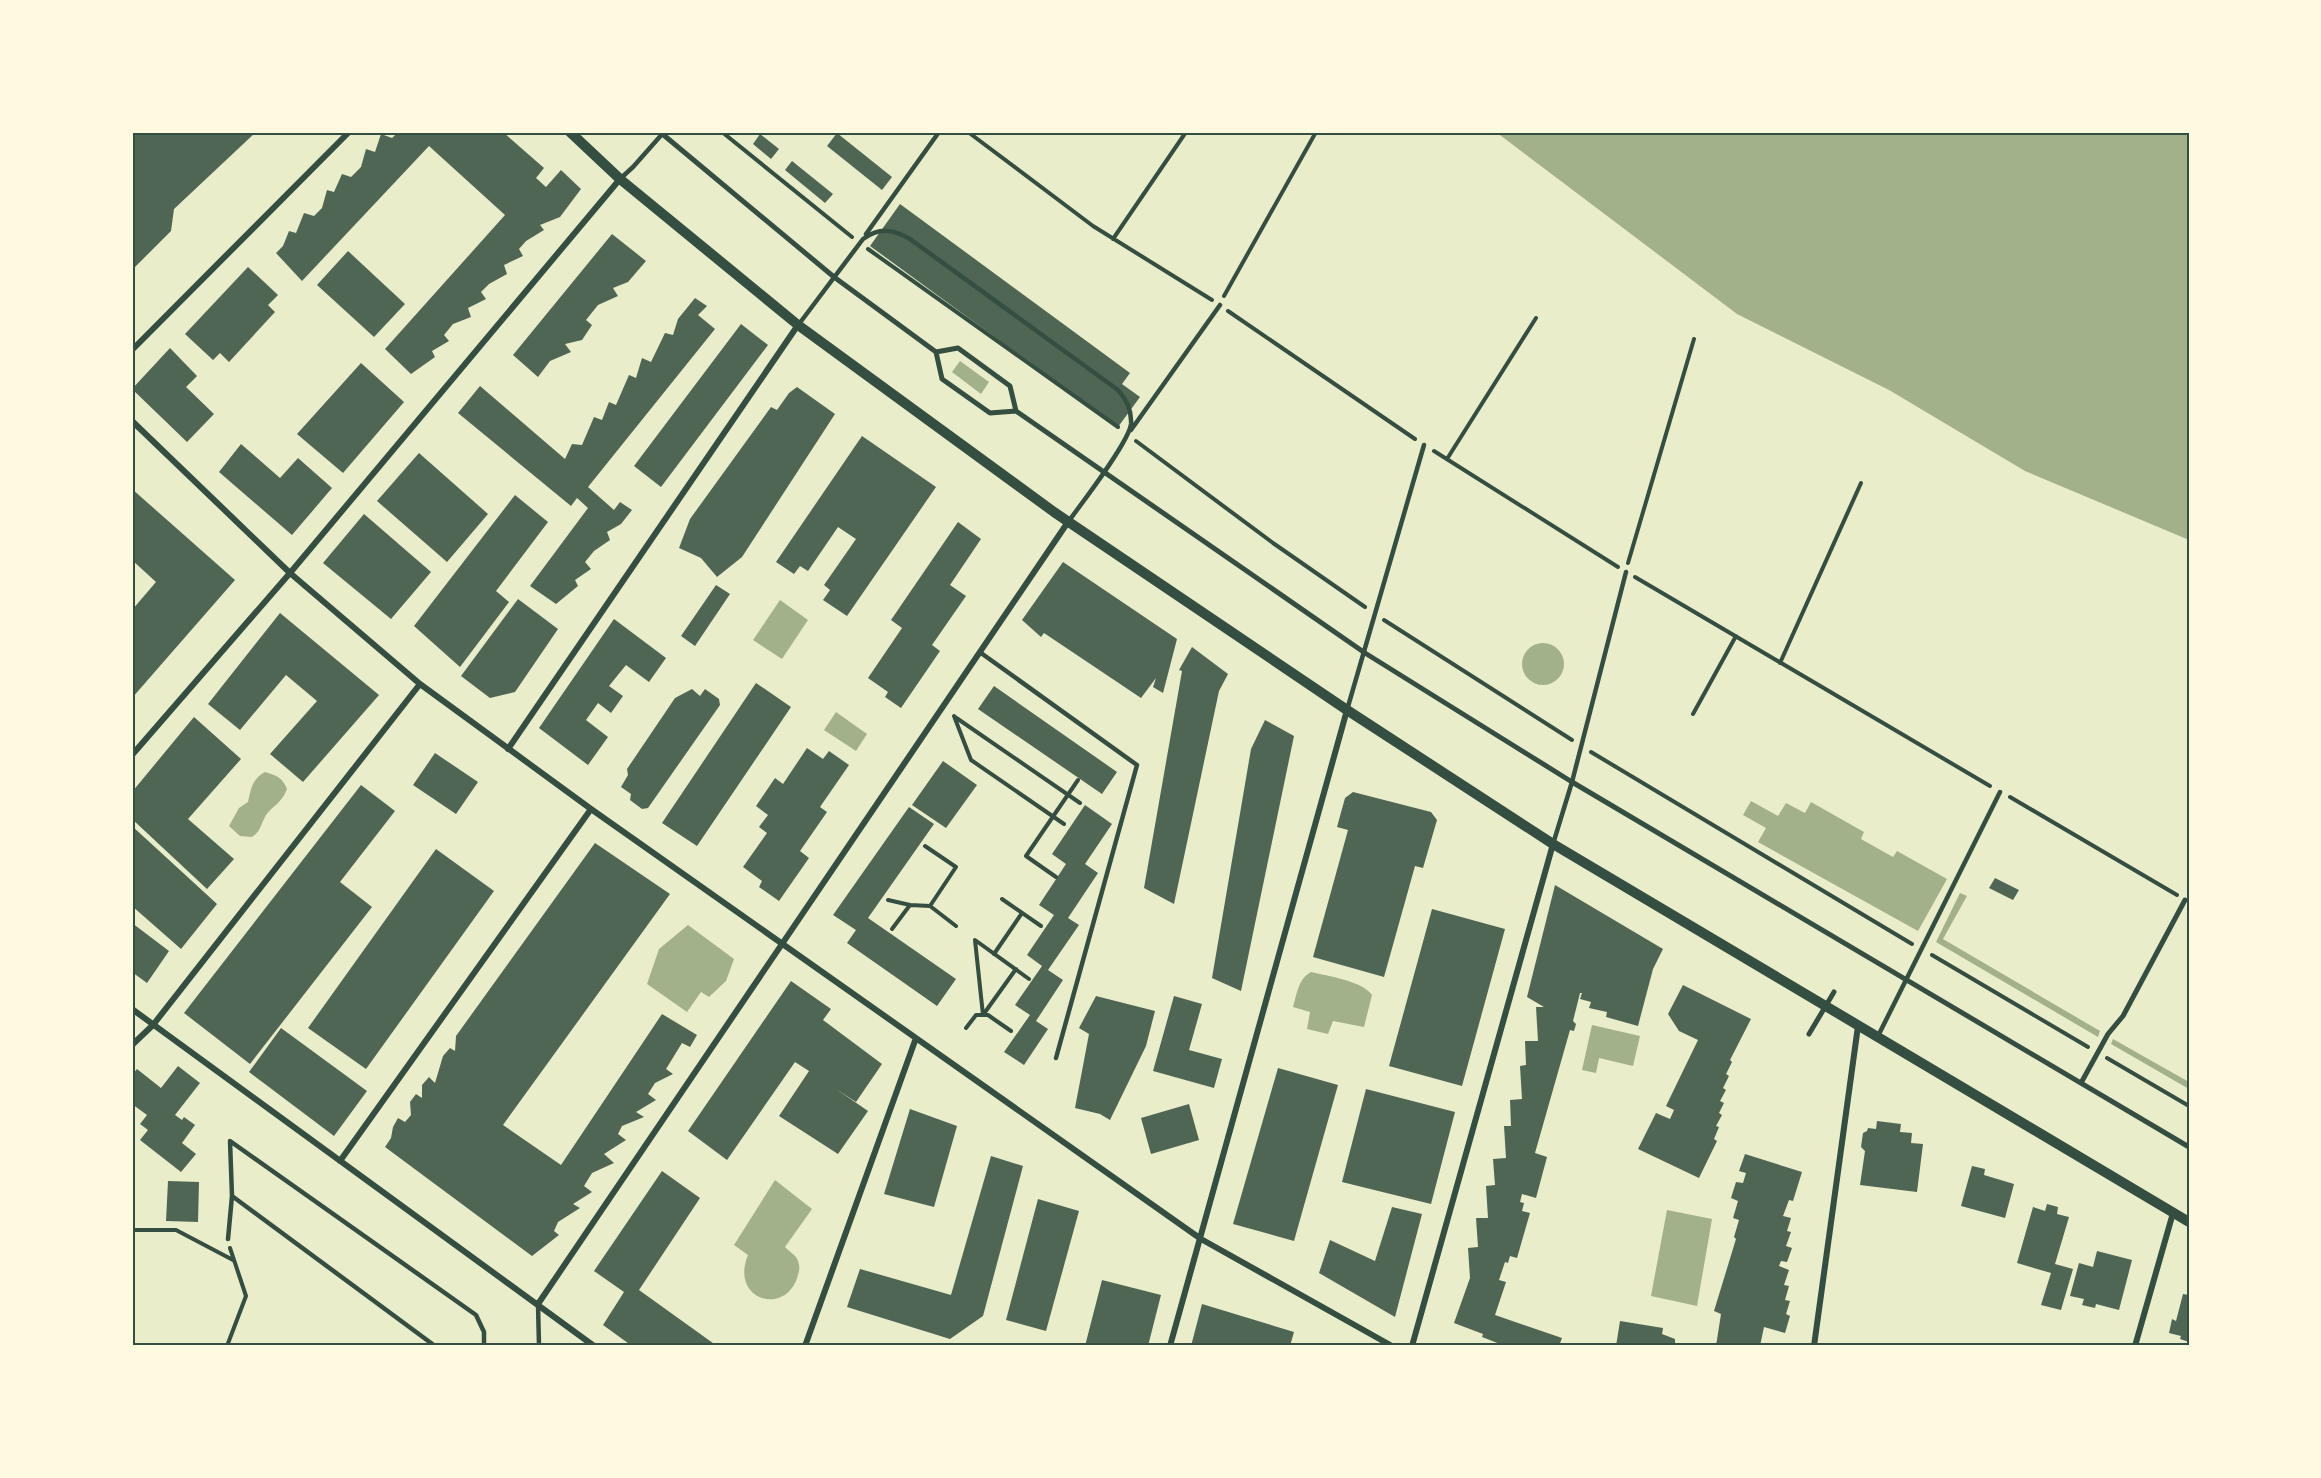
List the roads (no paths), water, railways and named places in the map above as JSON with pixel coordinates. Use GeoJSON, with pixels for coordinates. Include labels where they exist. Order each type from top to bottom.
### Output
{"type":"FeatureCollection","features":[{"type":"Feature","properties":{"kind":"street"},"geometry":{"type":"LineString","coordinates":[[132,350],[349,132]]}},
{"type":"Feature","properties":{"kind":"street"},"geometry":{"type":"LineString","coordinates":[[570,132],[620,179],[798,325],[1068,522],[1347,710],[1552,843],[2189,1222]]}},
{"type":"Feature","properties":{"kind":"street"},"geometry":{"type":"LineString","coordinates":[[662,133],[834,277],[936,352],[942,379],[990,413],[1016,411],[1365,653],[1572,782],[2189,1147]]}},
{"type":"Feature","properties":{"kind":"street"},"geometry":{"type":"LineString","coordinates":[[132,755],[290,573],[620,179]]}},
{"type":"Feature","properties":{"kind":"street"},"geometry":{"type":"LineString","coordinates":[[508,749],[798,325]]}},
{"type":"Feature","properties":{"kind":"street"},"geometry":{"type":"LineString","coordinates":[[936,352],[958,348],[1010,386],[1016,411]]}},
{"type":"Feature","properties":{"kind":"street"},"geometry":{"type":"LineString","coordinates":[[132,421],[290,573],[420,684],[508,749],[1201,1239],[1392,1346]]}},
{"type":"Feature","properties":{"kind":"street"},"geometry":{"type":"LineString","coordinates":[[538,1304],[1068,522]]}},
{"type":"Feature","properties":{"kind":"street"},"geometry":{"type":"LineString","coordinates":[[132,1045],[153,1024],[420,684]]}},
{"type":"Feature","properties":{"kind":"street"},"geometry":{"type":"LineString","coordinates":[[1170,1346],[1347,710]]}},
{"type":"Feature","properties":{"kind":"street"},"geometry":{"type":"LineString","coordinates":[[340,1161],[591,809]]}},
{"type":"Feature","properties":{"kind":"street"},"geometry":{"type":"LineString","coordinates":[[1412,1346],[1552,843]]}},
{"type":"Feature","properties":{"kind":"street"},"geometry":{"type":"LineString","coordinates":[[2081,1083],[2168,936],[2185,900]]}},
{"type":"Feature","properties":{"kind":"street"},"geometry":{"type":"LineString","coordinates":[[1809,1034],[1834,992]]}},
{"type":"Feature","properties":{"kind":"street"},"geometry":{"type":"LineString","coordinates":[[132,1009],[594,1346]]}},
{"type":"Feature","properties":{"kind":"street"},"geometry":{"type":"LineString","coordinates":[[1814,1346],[1857,1026]]}},
{"type":"Feature","properties":{"kind":"street"},"geometry":{"type":"LineString","coordinates":[[805,1346],[916,1038]]}},
{"type":"Feature","properties":{"kind":"street"},"geometry":{"type":"LineString","coordinates":[[2135,1346],[2173,1212]]}},
{"type":"Feature","properties":{"kind":"lane"},"geometry":{"type":"LineString","coordinates":[[798,325],[939,132]]}},
{"type":"Feature","properties":{"kind":"lane"},"geometry":{"type":"LineString","coordinates":[[620,179],[633,168],[662,133]]}},
{"type":"Feature","properties":{"kind":"lane"},"geometry":{"type":"LineString","coordinates":[[861,241],[882,229],[898,232],[910,239],[1118,390],[1129,406],[1131,416],[1128,434]]}},
{"type":"Feature","properties":{"kind":"lane"},"geometry":{"type":"LineString","coordinates":[[1068,522],[1220,306]]}},
{"type":"Feature","properties":{"kind":"lane"},"geometry":{"type":"LineString","coordinates":[[1347,710],[1424,445]]}},
{"type":"Feature","properties":{"kind":"lane"},"geometry":{"type":"LineString","coordinates":[[1552,843],[1572,782],[1626,572]]}},
{"type":"Feature","properties":{"kind":"lane"},"geometry":{"type":"LineString","coordinates":[[981,653],[1137,765],[1056,1058]]}},
{"type":"Feature","properties":{"kind":"lane"},"geometry":{"type":"LineString","coordinates":[[1877,1038],[2000,792]]}},
{"type":"Feature","properties":{"kind":"lane"},"geometry":{"type":"LineString","coordinates":[[228,1239],[232,1196],[230,1141],[476,1315],[484,1332],[484,1346]]}},
{"type":"Feature","properties":{"kind":"lane"},"geometry":{"type":"LineString","coordinates":[[232,1196],[435,1346]]}},
{"type":"Feature","properties":{"kind":"lane"},"geometry":{"type":"LineString","coordinates":[[538,1304],[539,1346]]}}]}
